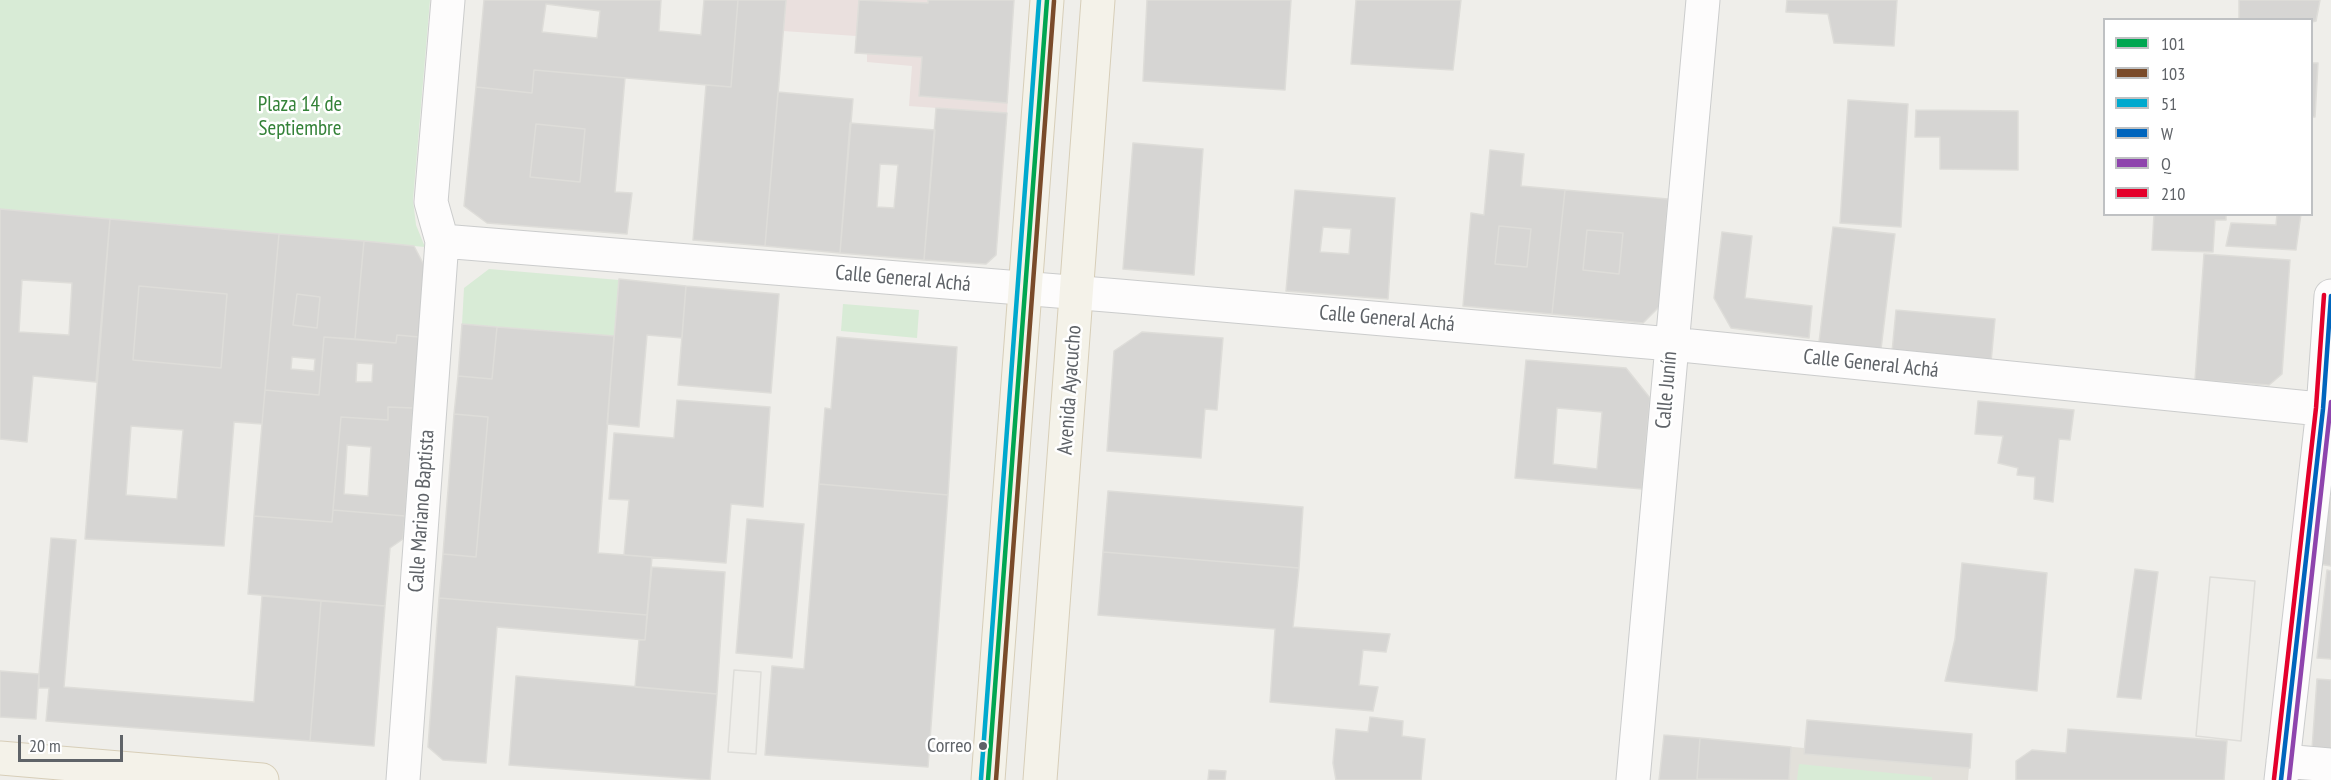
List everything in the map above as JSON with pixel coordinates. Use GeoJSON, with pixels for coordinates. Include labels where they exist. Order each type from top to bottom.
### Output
{"type":"FeatureCollection","features":[{"type":"Feature","properties":{"kind":"main road"},"geometry":{"type":"LineString","coordinates":[[988,780],[1047,0]]}},
{"type":"Feature","properties":{"kind":"main road","name":"Avenida Ayacucho"},"geometry":{"type":"LineString","coordinates":[[1040,780],[1098,0]]}},
{"type":"Feature","properties":{"kind":"main road"},"geometry":{"type":"LineString","coordinates":[[0,758],[156,776],[262,780]]}},
{"type":"Feature","properties":{"kind":"street"},"geometry":{"type":"LineString","coordinates":[[442,241],[431,202],[448,0]]}},
{"type":"Feature","properties":{"kind":"street","name":"Calle Junín"},"geometry":{"type":"LineString","coordinates":[[1633,780],[1703,0]]}},
{"type":"Feature","properties":{"kind":"street","name":"Calle General Achá"},"geometry":{"type":"LineString","coordinates":[[442,241],[1671,344],[2327,409]]}},
{"type":"Feature","properties":{"kind":"street","name":"Calle Mariano Baptista"},"geometry":{"type":"LineString","coordinates":[[403,780],[442,241]]}},
{"type":"Feature","properties":{"kind":"street"},"geometry":{"type":"LineString","coordinates":[[2331,296],[2327,409],[2282,770],[2331,765]]}},
{"type":"Feature","properties":{"kind":"shaded area"},"geometry":{"type":"Polygon","coordinates":[[[786,0],[1014,0],[1007,113],[909,106],[912,66],[867,62],[867,54],[855,53],[856,36],[783,31],[786,0]]]}},
{"type":"Feature","properties":{"kind":"shaded area"},"geometry":{"type":"Polygon","coordinates":[[[1807,720],[1972,734],[1968,780],[1659,780],[1664,735],[1804,748],[1807,720]]]}},
{"type":"Feature","properties":{"kind":"green space","name":"Plaza 14 de Septiembre"},"geometry":{"type":"Polygon","coordinates":[[[0,0],[430,0],[413,200],[416,225],[425,247],[0,209],[0,0]]]}},
{"type":"Feature","properties":{"kind":"green space"},"geometry":{"type":"Polygon","coordinates":[[[489,269],[619,280],[614,336],[462,324],[464,288],[489,269]]]}},
{"type":"Feature","properties":{"kind":"green space"},"geometry":{"type":"Polygon","coordinates":[[[843,304],[919,310],[917,338],[841,331],[843,304]]]}},
{"type":"Feature","properties":{"kind":"green space"},"geometry":{"type":"Polygon","coordinates":[[[1799,764],[1932,777],[1932,780],[1797,780],[1799,764]]]}},
{"type":"Feature","properties":{"kind":"building"},"geometry":{"type":"Polygon","coordinates":[[[484,0],[661,0],[659,31],[701,35],[704,0],[738,0],[731,87],[534,70],[532,93],[476,87],[484,0]],[[546,4],[542,32],[597,38],[600,11],[546,4]]]}},
{"type":"Feature","properties":{"kind":"building"},"geometry":{"type":"Polygon","coordinates":[[[738,0],[786,0],[765,246],[693,240],[706,85],[731,87],[738,0]]]}},
{"type":"Feature","properties":{"kind":"building"},"geometry":{"type":"Polygon","coordinates":[[[859,0],[928,3],[928,0],[1014,0],[1007,103],[919,96],[922,57],[855,53],[859,0]]]}},
{"type":"Feature","properties":{"kind":"building"},"geometry":{"type":"Polygon","coordinates":[[[1147,0],[1291,0],[1285,90],[1143,81],[1147,0]]]}},
{"type":"Feature","properties":{"kind":"building"},"geometry":{"type":"Polygon","coordinates":[[[1356,0],[1461,0],[1453,70],[1351,64],[1356,0]]]}},
{"type":"Feature","properties":{"kind":"building"},"geometry":{"type":"Polygon","coordinates":[[[1787,0],[1897,0],[1894,46],[1834,43],[1828,14],[1786,12],[1787,0]]]}},
{"type":"Feature","properties":{"kind":"building"},"geometry":{"type":"Polygon","coordinates":[[[2239,0],[2320,0],[2316,21],[2313,22],[2313,18],[2239,18],[2239,0]]]}},
{"type":"Feature","properties":{"kind":"building"},"geometry":{"type":"Polygon","coordinates":[[[2313,63],[2318,63],[2315,117],[2313,117],[2313,63]]]}},
{"type":"Feature","properties":{"kind":"building"},"geometry":{"type":"Polygon","coordinates":[[[534,70],[625,78],[615,192],[632,193],[627,234],[487,223],[464,206],[476,87],[532,93],[534,70]],[[536,124],[530,177],[580,182],[585,129],[536,124]]]}},
{"type":"Feature","properties":{"kind":"building"},"geometry":{"type":"Polygon","coordinates":[[[778,92],[853,99],[840,253],[765,246],[778,92]]]}},
{"type":"Feature","properties":{"kind":"building"},"geometry":{"type":"Polygon","coordinates":[[[1848,100],[1908,104],[1901,227],[1840,223],[1848,100]]]}},
{"type":"Feature","properties":{"kind":"building"},"geometry":{"type":"Polygon","coordinates":[[[936,108],[1007,113],[996,255],[986,264],[924,260],[936,108]]]}},
{"type":"Feature","properties":{"kind":"building"},"geometry":{"type":"Polygon","coordinates":[[[1916,110],[2018,111],[2018,170],[1940,169],[1940,137],[1915,137],[1916,110]]]}},
{"type":"Feature","properties":{"kind":"building"},"geometry":{"type":"Polygon","coordinates":[[[850,123],[935,130],[924,260],[840,253],[850,123]],[[880,164],[877,207],[894,208],[898,165],[880,164]]]}},
{"type":"Feature","properties":{"kind":"building"},"geometry":{"type":"Polygon","coordinates":[[[536,124],[585,129],[580,182],[530,177],[536,124]]]}},
{"type":"Feature","properties":{"kind":"building"},"geometry":{"type":"Polygon","coordinates":[[[1133,143],[1203,149],[1194,275],[1123,269],[1133,143]]]}},
{"type":"Feature","properties":{"kind":"building"},"geometry":{"type":"Polygon","coordinates":[[[1490,150],[1524,154],[1521,186],[1565,190],[1552,314],[1463,306],[1471,213],[1484,215],[1490,150]],[[1499,226],[1495,264],[1527,267],[1531,229],[1499,226]]]}},
{"type":"Feature","properties":{"kind":"building"},"geometry":{"type":"Polygon","coordinates":[[[1295,190],[1395,198],[1388,299],[1286,291],[1295,190]],[[1323,227],[1320,252],[1349,254],[1351,229],[1323,227]]]}},
{"type":"Feature","properties":{"kind":"building"},"geometry":{"type":"Polygon","coordinates":[[[1565,190],[1668,199],[1659,307],[1643,323],[1552,314],[1565,190]],[[1587,230],[1583,270],[1619,274],[1623,233],[1587,230]]]}},
{"type":"Feature","properties":{"kind":"building"},"geometry":{"type":"Polygon","coordinates":[[[0,209],[110,219],[96,382],[33,376],[27,442],[0,439],[0,209]],[[22,280],[19,332],[69,335],[72,283],[22,280]]]}},
{"type":"Feature","properties":{"kind":"building"},"geometry":{"type":"Polygon","coordinates":[[[2154,216],[2226,216],[2226,220],[2215,220],[2213,252],[2152,250],[2154,216]]]}},
{"type":"Feature","properties":{"kind":"building"},"geometry":{"type":"Polygon","coordinates":[[[2277,216],[2301,216],[2296,250],[2226,246],[2231,223],[2276,225],[2277,216]]]}},
{"type":"Feature","properties":{"kind":"building"},"geometry":{"type":"Polygon","coordinates":[[[110,219],[279,234],[262,424],[234,422],[224,546],[85,539],[110,219]],[[139,286],[133,360],[221,368],[227,294],[139,286]],[[131,426],[126,495],[177,499],[183,430],[131,426]]]}},
{"type":"Feature","properties":{"kind":"building"},"geometry":{"type":"Polygon","coordinates":[[[1499,226],[1531,229],[1527,267],[1495,264],[1499,226]]]}},
{"type":"Feature","properties":{"kind":"building"},"geometry":{"type":"Polygon","coordinates":[[[1833,227],[1895,234],[1881,349],[1819,342],[1833,227]]]}},
{"type":"Feature","properties":{"kind":"building"},"geometry":{"type":"Polygon","coordinates":[[[1587,230],[1623,233],[1619,274],[1583,270],[1587,230]]]}},
{"type":"Feature","properties":{"kind":"building"},"geometry":{"type":"Polygon","coordinates":[[[1722,232],[1752,236],[1745,298],[1812,306],[1809,338],[1731,328],[1714,298],[1722,232]]]}},
{"type":"Feature","properties":{"kind":"building"},"geometry":{"type":"Polygon","coordinates":[[[279,234],[364,241],[355,339],[324,337],[319,395],[265,390],[279,234]],[[297,294],[293,325],[317,328],[320,297],[297,294]],[[292,357],[291,369],[314,371],[315,359],[292,357]]]}},
{"type":"Feature","properties":{"kind":"building"},"geometry":{"type":"Polygon","coordinates":[[[364,241],[414,246],[425,267],[419,337],[397,335],[396,343],[355,339],[364,241]]]}},
{"type":"Feature","properties":{"kind":"building"},"geometry":{"type":"Polygon","coordinates":[[[2204,254],[2290,260],[2282,374],[2269,385],[2195,380],[2204,254]]]}},
{"type":"Feature","properties":{"kind":"building"},"geometry":{"type":"Polygon","coordinates":[[[619,279],[686,286],[682,338],[647,335],[639,427],[607,424],[619,279]]]}},
{"type":"Feature","properties":{"kind":"building"},"geometry":{"type":"Polygon","coordinates":[[[139,286],[227,294],[221,368],[133,360],[139,286]]]}},
{"type":"Feature","properties":{"kind":"building"},"geometry":{"type":"Polygon","coordinates":[[[686,286],[779,294],[771,393],[678,385],[686,286]]]}},
{"type":"Feature","properties":{"kind":"building"},"geometry":{"type":"Polygon","coordinates":[[[297,294],[320,297],[317,328],[293,325],[297,294]]]}},
{"type":"Feature","properties":{"kind":"building"},"geometry":{"type":"Polygon","coordinates":[[[1896,310],[1995,319],[1991,362],[1892,352],[1896,310]]]}},
{"type":"Feature","properties":{"kind":"building"},"geometry":{"type":"Polygon","coordinates":[[[462,324],[497,327],[492,379],[458,376],[462,324]]]}},
{"type":"Feature","properties":{"kind":"building"},"geometry":{"type":"Polygon","coordinates":[[[497,327],[614,336],[598,553],[652,557],[647,615],[439,598],[443,554],[476,557],[488,417],[454,414],[458,376],[492,379],[497,327]]]}},
{"type":"Feature","properties":{"kind":"building"},"geometry":{"type":"Polygon","coordinates":[[[1142,332],[1223,338],[1217,410],[1205,409],[1201,458],[1107,451],[1114,351],[1142,332]]]}},
{"type":"Feature","properties":{"kind":"building"},"geometry":{"type":"Polygon","coordinates":[[[397,335],[419,337],[413,408],[388,407],[388,420],[341,417],[332,522],[254,516],[265,390],[319,395],[324,337],[396,343],[397,335]],[[357,363],[356,382],[372,382],[373,364],[357,363]]]}},
{"type":"Feature","properties":{"kind":"building"},"geometry":{"type":"Polygon","coordinates":[[[837,337],[957,347],[948,495],[819,484],[825,408],[831,409],[837,337]]]}},
{"type":"Feature","properties":{"kind":"building"},"geometry":{"type":"Polygon","coordinates":[[[1526,360],[1626,368],[1650,398],[1642,489],[1515,478],[1526,360]],[[1557,408],[1553,464],[1597,469],[1602,412],[1557,408]]]}},
{"type":"Feature","properties":{"kind":"building"},"geometry":{"type":"Polygon","coordinates":[[[677,400],[770,407],[763,507],[731,504],[726,563],[624,555],[629,500],[609,499],[614,433],[674,438],[677,400]]]}},
{"type":"Feature","properties":{"kind":"building"},"geometry":{"type":"Polygon","coordinates":[[[1978,401],[2074,410],[2070,440],[2059,439],[2053,502],[2034,499],[2035,477],[2017,475],[2018,468],[1998,463],[2003,436],[1975,434],[1978,401]]]}},
{"type":"Feature","properties":{"kind":"building"},"geometry":{"type":"Polygon","coordinates":[[[388,407],[413,408],[405,516],[333,510],[341,417],[388,420],[388,407]],[[347,445],[344,494],[368,496],[371,447],[347,445]]]}},
{"type":"Feature","properties":{"kind":"building"},"geometry":{"type":"Polygon","coordinates":[[[454,414],[488,417],[476,557],[443,554],[454,414]]]}},
{"type":"Feature","properties":{"kind":"building"},"geometry":{"type":"Polygon","coordinates":[[[819,484],[948,495],[928,767],[765,755],[772,666],[804,669],[819,484]]]}},
{"type":"Feature","properties":{"kind":"building"},"geometry":{"type":"Polygon","coordinates":[[[1108,491],[1303,507],[1299,568],[1103,552],[1108,491]]]}},
{"type":"Feature","properties":{"kind":"building"},"geometry":{"type":"Polygon","coordinates":[[[2321,496],[2331,498],[2331,566],[2319,564],[2321,496]]]}},
{"type":"Feature","properties":{"kind":"building"},"geometry":{"type":"Polygon","coordinates":[[[333,510],[405,516],[403,539],[390,548],[385,606],[248,594],[254,516],[332,522],[333,510]]]}},
{"type":"Feature","properties":{"kind":"building"},"geometry":{"type":"Polygon","coordinates":[[[747,519],[804,524],[792,658],[736,653],[747,519]]]}},
{"type":"Feature","properties":{"kind":"building"},"geometry":{"type":"Polygon","coordinates":[[[51,538],[76,540],[64,687],[254,702],[262,596],[321,601],[310,741],[46,721],[49,688],[39,688],[39,674],[51,538]]]}},
{"type":"Feature","properties":{"kind":"building"},"geometry":{"type":"Polygon","coordinates":[[[1103,552],[1299,568],[1293,627],[1390,634],[1386,652],[1363,650],[1359,685],[1378,687],[1373,711],[1270,702],[1275,629],[1098,615],[1103,552]]]}},
{"type":"Feature","properties":{"kind":"building"},"geometry":{"type":"Polygon","coordinates":[[[1962,563],[2047,573],[2037,691],[1945,681],[1955,639],[1962,563]]]}},
{"type":"Feature","properties":{"kind":"building"},"geometry":{"type":"Polygon","coordinates":[[[652,567],[725,572],[717,694],[635,687],[639,640],[645,640],[652,567]]]}},
{"type":"Feature","properties":{"kind":"building"},"geometry":{"type":"Polygon","coordinates":[[[2135,569],[2158,572],[2141,699],[2117,697],[2135,569]]]}},
{"type":"Feature","properties":{"kind":"building"},"geometry":{"type":"Polygon","coordinates":[[[2327,570],[2331,571],[2331,659],[2317,658],[2327,570]]]}},
{"type":"Feature","properties":{"kind":"building"},"geometry":{"type":"Polygon","coordinates":[[[2210,577],[2255,581],[2241,741],[2196,736],[2210,577]]]}},
{"type":"Feature","properties":{"kind":"building"},"geometry":{"type":"Polygon","coordinates":[[[2210,577],[2255,581],[2241,741],[2196,736],[2210,577]]]}},
{"type":"Feature","properties":{"kind":"building"},"geometry":{"type":"Polygon","coordinates":[[[439,598],[647,615],[645,640],[497,627],[486,763],[443,760],[428,747],[439,598]]]}},
{"type":"Feature","properties":{"kind":"building"},"geometry":{"type":"Polygon","coordinates":[[[321,601],[385,606],[374,746],[310,741],[321,601]]]}},
{"type":"Feature","properties":{"kind":"building"},"geometry":{"type":"Polygon","coordinates":[[[734,670],[761,672],[756,754],[728,752],[734,670]]]}},
{"type":"Feature","properties":{"kind":"building"},"geometry":{"type":"Polygon","coordinates":[[[734,670],[761,672],[756,754],[728,752],[734,670]]]}},
{"type":"Feature","properties":{"kind":"building"},"geometry":{"type":"Polygon","coordinates":[[[0,671],[39,674],[36,719],[0,717],[0,671]]]}},
{"type":"Feature","properties":{"kind":"building"},"geometry":{"type":"Polygon","coordinates":[[[516,676],[717,694],[710,780],[509,765],[516,676]]]}},
{"type":"Feature","properties":{"kind":"building"},"geometry":{"type":"Polygon","coordinates":[[[2317,679],[2331,680],[2331,752],[2312,749],[2317,679]]]}},
{"type":"Feature","properties":{"kind":"building"},"geometry":{"type":"Polygon","coordinates":[[[1370,717],[1403,721],[1402,736],[1425,739],[1421,780],[1336,780],[1333,763],[1336,729],[1368,732],[1370,717]]]}},
{"type":"Feature","properties":{"kind":"building"},"geometry":{"type":"Polygon","coordinates":[[[1807,720],[1972,734],[1970,768],[1804,754],[1807,720]]]}},
{"type":"Feature","properties":{"kind":"building"},"geometry":{"type":"Polygon","coordinates":[[[2068,729],[2227,741],[2224,780],[2016,780],[2016,761],[2032,750],[2066,753],[2068,729]]]}},
{"type":"Feature","properties":{"kind":"building"},"geometry":{"type":"Polygon","coordinates":[[[1664,735],[1700,738],[1697,780],[1659,780],[1664,735]]]}},
{"type":"Feature","properties":{"kind":"building"},"geometry":{"type":"Polygon","coordinates":[[[1700,738],[1791,747],[1789,780],[1697,779],[1700,738]]]}},
{"type":"Feature","properties":{"kind":"building"},"geometry":{"type":"Polygon","coordinates":[[[1209,770],[1226,771],[1225,780],[1208,780],[1209,770]]]}},
{"type":"Feature","properties":{"kind":"transit line","name":"51"},"geometry":{"type":"LineString","coordinates":[[981,779],[1039,0]]}},
{"type":"Feature","properties":{"kind":"transit line","name":"101"},"geometry":{"type":"LineString","coordinates":[[988,780],[1047,0]]}},
{"type":"Feature","properties":{"kind":"transit line","name":"103"},"geometry":{"type":"LineString","coordinates":[[996,780],[1054,1]]}},
{"type":"Feature","properties":{"kind":"transit line","name":"210"},"geometry":{"type":"LineString","coordinates":[[2274,779],[2316,408],[2324,295]]}},
{"type":"Feature","properties":{"kind":"transit line","name":"W"},"geometry":{"type":"LineString","coordinates":[[2281,780],[2323,409],[2331,296]]}},
{"type":"Feature","properties":{"kind":"transit line","name":"Q"},"geometry":{"type":"LineString","coordinates":[[2289,780],[2331,402]]}},
{"type":"Feature","properties":{"kind":"place","name":"Correo"},"geometry":{"type":"Point","coordinates":[983,746]}}]}
